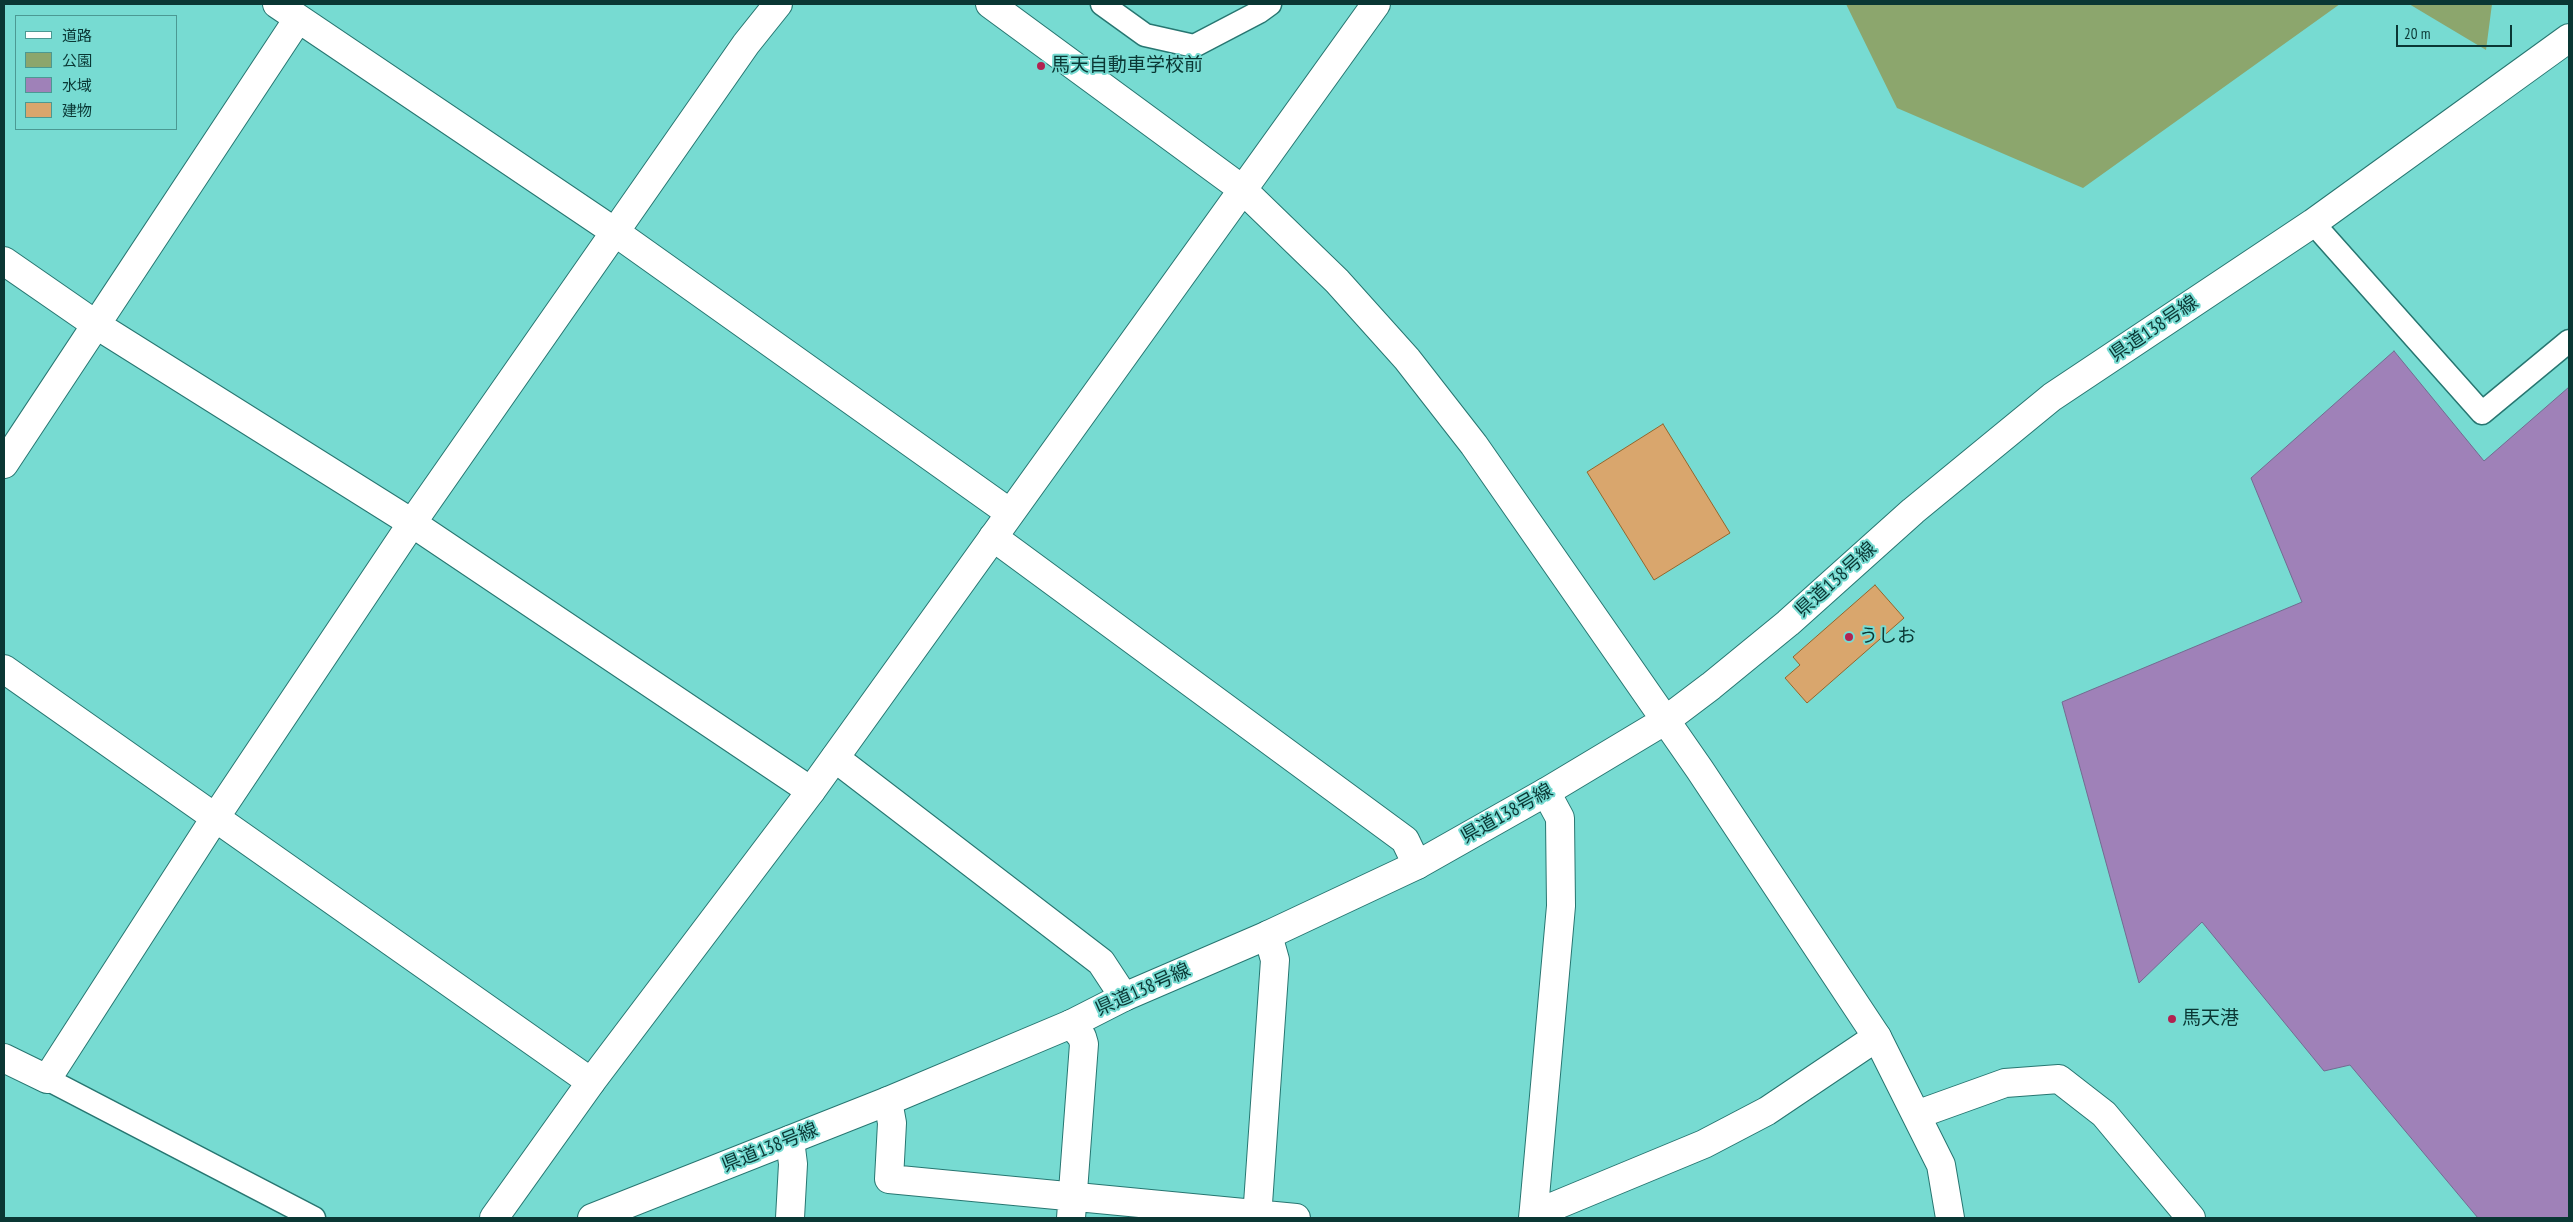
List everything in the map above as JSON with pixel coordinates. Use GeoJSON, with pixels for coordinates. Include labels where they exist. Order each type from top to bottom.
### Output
{"type":"FeatureCollection","features":[{"type":"Feature","properties":{"kind":"street"},"geometry":{"type":"LineString","coordinates":[[4,1058],[47,1079],[215,818],[412,523],[746,44],[778,4]]}},
{"type":"Feature","properties":{"kind":"street"},"geometry":{"type":"LineString","coordinates":[[990,4],[1242,189],[1337,281],[1407,359],[1474,445],[1666,720],[1877,1037],[1941,1165],[1950,1218]]}},
{"type":"Feature","properties":{"kind":"street"},"geometry":{"type":"LineString","coordinates":[[494,1218],[591,1082],[812,791],[1376,4]]}},
{"type":"Feature","properties":{"kind":"street"},"geometry":{"type":"LineString","coordinates":[[4,464],[96,324],[287,11],[615,232],[1010,513]]}},
{"type":"Feature","properties":{"kind":"street","name":"県道138号線"},"geometry":{"type":"LineString","coordinates":[[592,1218],[888,1101],[1071,1024],[1124,998],[1268,935],[1417,864],[1546,792],[1666,720],[1788,623],[1913,511],[2052,397],[2313,223],[2569,38]]}},
{"type":"Feature","properties":{"kind":"street"},"geometry":{"type":"LineString","coordinates":[[4,261],[96,324],[412,523],[812,791]]}},
{"type":"Feature","properties":{"kind":"street"},"geometry":{"type":"LineString","coordinates":[[993,537],[1406,840],[1417,864]]}},
{"type":"Feature","properties":{"kind":"street"},"geometry":{"type":"LineString","coordinates":[[4,669],[591,1082]]}},
{"type":"Feature","properties":{"kind":"street"},"geometry":{"type":"LineString","coordinates":[[835,758],[1101,962],[1124,998]]}},
{"type":"Feature","properties":{"kind":"street"},"geometry":{"type":"LineString","coordinates":[[1546,792],[1560,818],[1561,906],[1533,1213],[1552,1207],[1704,1144],[1767,1111],[1877,1037]]}},
{"type":"Feature","properties":{"kind":"street"},"geometry":{"type":"LineString","coordinates":[[1257,1216],[1275,960],[1268,935]]}},
{"type":"Feature","properties":{"kind":"street"},"geometry":{"type":"LineString","coordinates":[[1071,1024],[1082,1037],[1084,1044],[1072,1208]]}},
{"type":"Feature","properties":{"kind":"street"},"geometry":{"type":"LineString","coordinates":[[1916,1114],[2005,1083],[2059,1079],[2104,1114],[2192,1218]]}},
{"type":"Feature","properties":{"kind":"street"},"geometry":{"type":"LineString","coordinates":[[888,1101],[892,1123],[889,1178],[1072,1208],[1296,1218]]}},
{"type":"Feature","properties":{"kind":"street"},"geometry":{"type":"LineString","coordinates":[[790,1140],[793,1164],[790,1218]]}},
{"type":"Feature","properties":{"kind":"lane"},"geometry":{"type":"LineString","coordinates":[[1102,4],[1146,34],[1194,46],[1259,12],[1270,4]]}},
{"type":"Feature","properties":{"kind":"lane"},"geometry":{"type":"LineString","coordinates":[[2313,223],[2482,413],[2569,341]]}},
{"type":"Feature","properties":{"kind":"lane"},"geometry":{"type":"LineString","coordinates":[[47,1079],[314,1218]]}},
{"type":"Feature","properties":{"kind":"green space"},"geometry":{"type":"Polygon","coordinates":[[[1846,4],[2340,4],[2083,188],[1897,108],[1846,4]]]}},
{"type":"Feature","properties":{"kind":"green space"},"geometry":{"type":"Polygon","coordinates":[[[2409,4],[2492,4],[2486,50],[2409,4]]]}},
{"type":"Feature","properties":{"kind":"water"},"geometry":{"type":"Polygon","coordinates":[[[2394,351],[2484,461],[2569,387],[2569,1218],[2478,1218],[2350,1065],[2324,1071],[2202,922],[2139,983],[2062,702],[2302,602],[2251,478],[2394,351]]]}},
{"type":"Feature","properties":{"kind":"building"},"geometry":{"type":"Polygon","coordinates":[[[1663,424],[1730,533],[1654,580],[1587,472],[1663,424]]]}},
{"type":"Feature","properties":{"kind":"building","name":"うしお"},"geometry":{"type":"Polygon","coordinates":[[[1875,585],[1904,618],[1807,703],[1785,678],[1800,665],[1793,657],[1875,585]]]}},
{"type":"Feature","properties":{"kind":"place","name":"馬天自動車学校前"},"geometry":{"type":"Point","coordinates":[1041,66]}},
{"type":"Feature","properties":{"kind":"place","name":"うしお"},"geometry":{"type":"Point","coordinates":[1849,637]}},
{"type":"Feature","properties":{"kind":"place","name":"馬天港"},"geometry":{"type":"Point","coordinates":[2172,1019]}}]}
